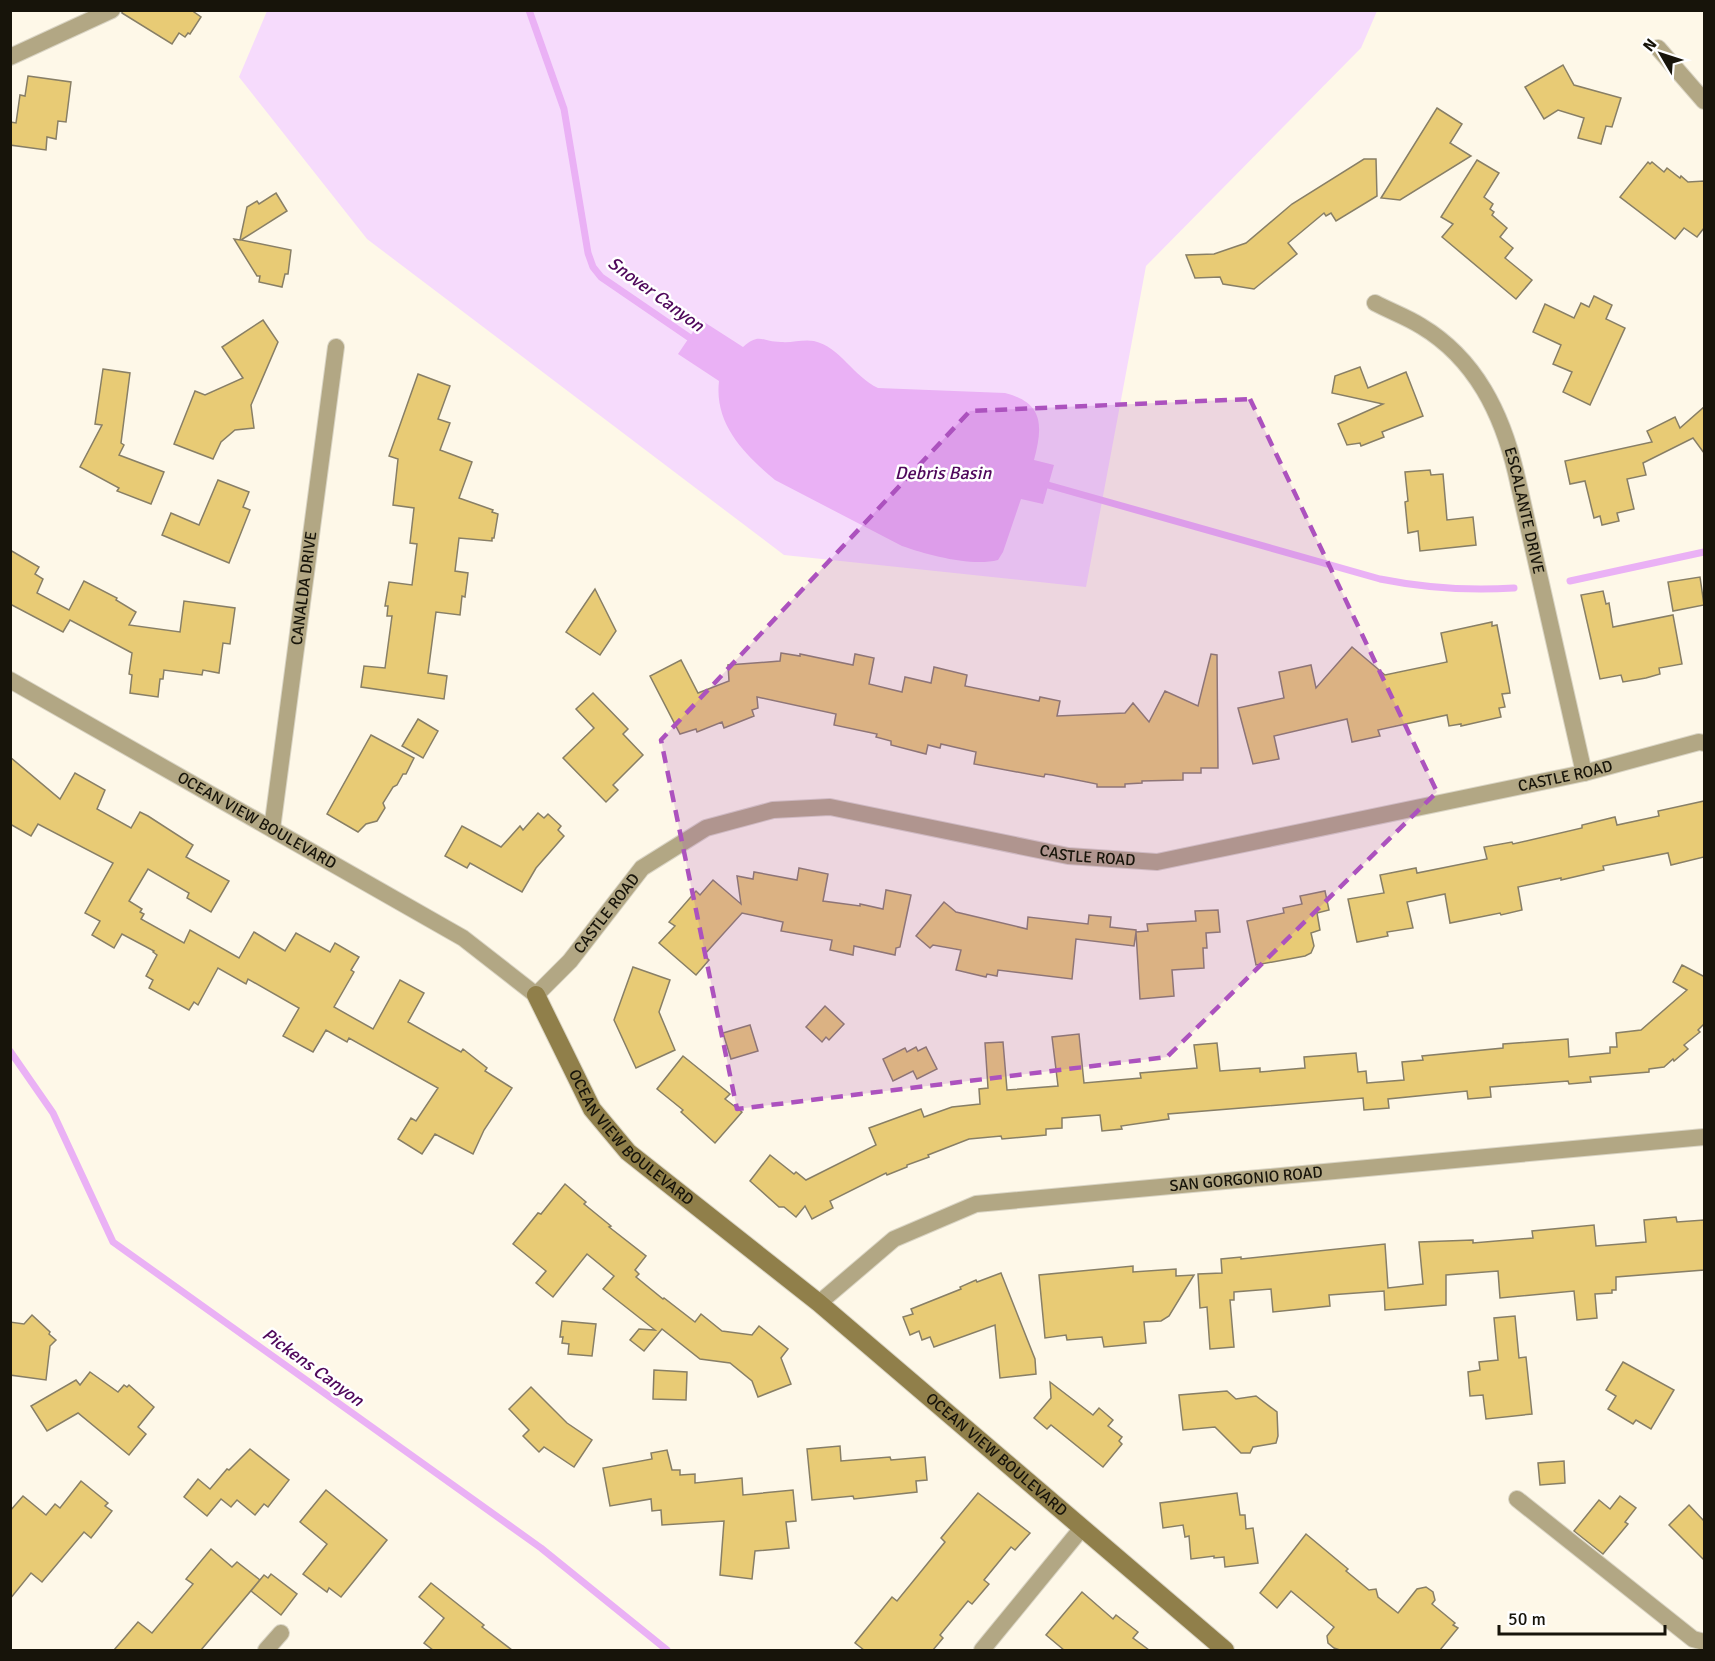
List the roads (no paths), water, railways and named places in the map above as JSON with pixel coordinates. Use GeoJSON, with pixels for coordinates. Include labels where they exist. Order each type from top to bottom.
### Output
{"type":"FeatureCollection","features":[{"type":"Feature","properties":{"kind":"street"},"geometry":{"type":"LineString","coordinates":[[10,57],[112,10]]}},
{"type":"Feature","properties":{"kind":"street"},"geometry":{"type":"LineString","coordinates":[[1658,48],[1704,101]]}},
{"type":"Feature","properties":{"kind":"street","name":"ESCALANTE DRIVE"},"geometry":{"type":"LineString","coordinates":[[1375,303],[1421,326],[1443,342],[1482,385],[1496,411],[1508,439],[1584,773]]}},
{"type":"Feature","properties":{"kind":"street","name":"CANALDA DRIVE"},"geometry":{"type":"LineString","coordinates":[[272,829],[336,347]]}},
{"type":"Feature","properties":{"kind":"street","name":"OCEAN VIEW BOULEVARD"},"geometry":{"type":"LineString","coordinates":[[10,680],[463,938],[536,995],[592,1109],[628,1152],[819,1302],[1225,1650]]}},
{"type":"Feature","properties":{"kind":"street","name":"CASTLE ROAD"},"geometry":{"type":"LineString","coordinates":[[536,995],[570,961],[642,868],[706,828],[773,810],[830,807],[1068,856],[1157,862],[1584,773],[1699,742],[1704,743]]}},
{"type":"Feature","properties":{"kind":"street","name":"SAN GORGONIO ROAD"},"geometry":{"type":"LineString","coordinates":[[819,1302],[894,1239],[976,1204],[1704,1137]]}},
{"type":"Feature","properties":{"kind":"street"},"geometry":{"type":"LineString","coordinates":[[1517,1499],[1693,1639],[1704,1642]]}},
{"type":"Feature","properties":{"kind":"street"},"geometry":{"type":"LineString","coordinates":[[982,1650],[1082,1528]]}},
{"type":"Feature","properties":{"kind":"street"},"geometry":{"type":"LineString","coordinates":[[266,1650],[281,1633]]}},
{"type":"Feature","properties":{"kind":"water","name":"Debris Basin"},"geometry":{"type":"Polygon","coordinates":[[[701,320],[743,347],[757,339],[774,342],[814,341],[823,344],[878,388],[1005,393],[1018,397],[1034,410],[1038,418],[1039,437],[1034,460],[1054,465],[1043,504],[1021,499],[1003,552],[998,560],[963,561],[902,546],[775,480],[742,449],[726,424],[721,411],[719,381],[678,354],[701,320]]]}},
{"type":"Feature","properties":{"kind":"waterway","name":"Snover Canyon"},"geometry":{"type":"LineString","coordinates":[[529,10],[564,109],[588,253],[593,267],[601,277],[696,342]]}},
{"type":"Feature","properties":{"kind":"waterway"},"geometry":{"type":"LineString","coordinates":[[1048,485],[1380,579],[1447,588],[1514,588]]}},
{"type":"Feature","properties":{"kind":"waterway"},"geometry":{"type":"LineString","coordinates":[[1570,581],[1704,552]]}},
{"type":"Feature","properties":{"kind":"waterway","name":"Pickens Canyon"},"geometry":{"type":"LineString","coordinates":[[10,1051],[53,1113],[113,1242],[541,1548],[667,1650]]}}]}
